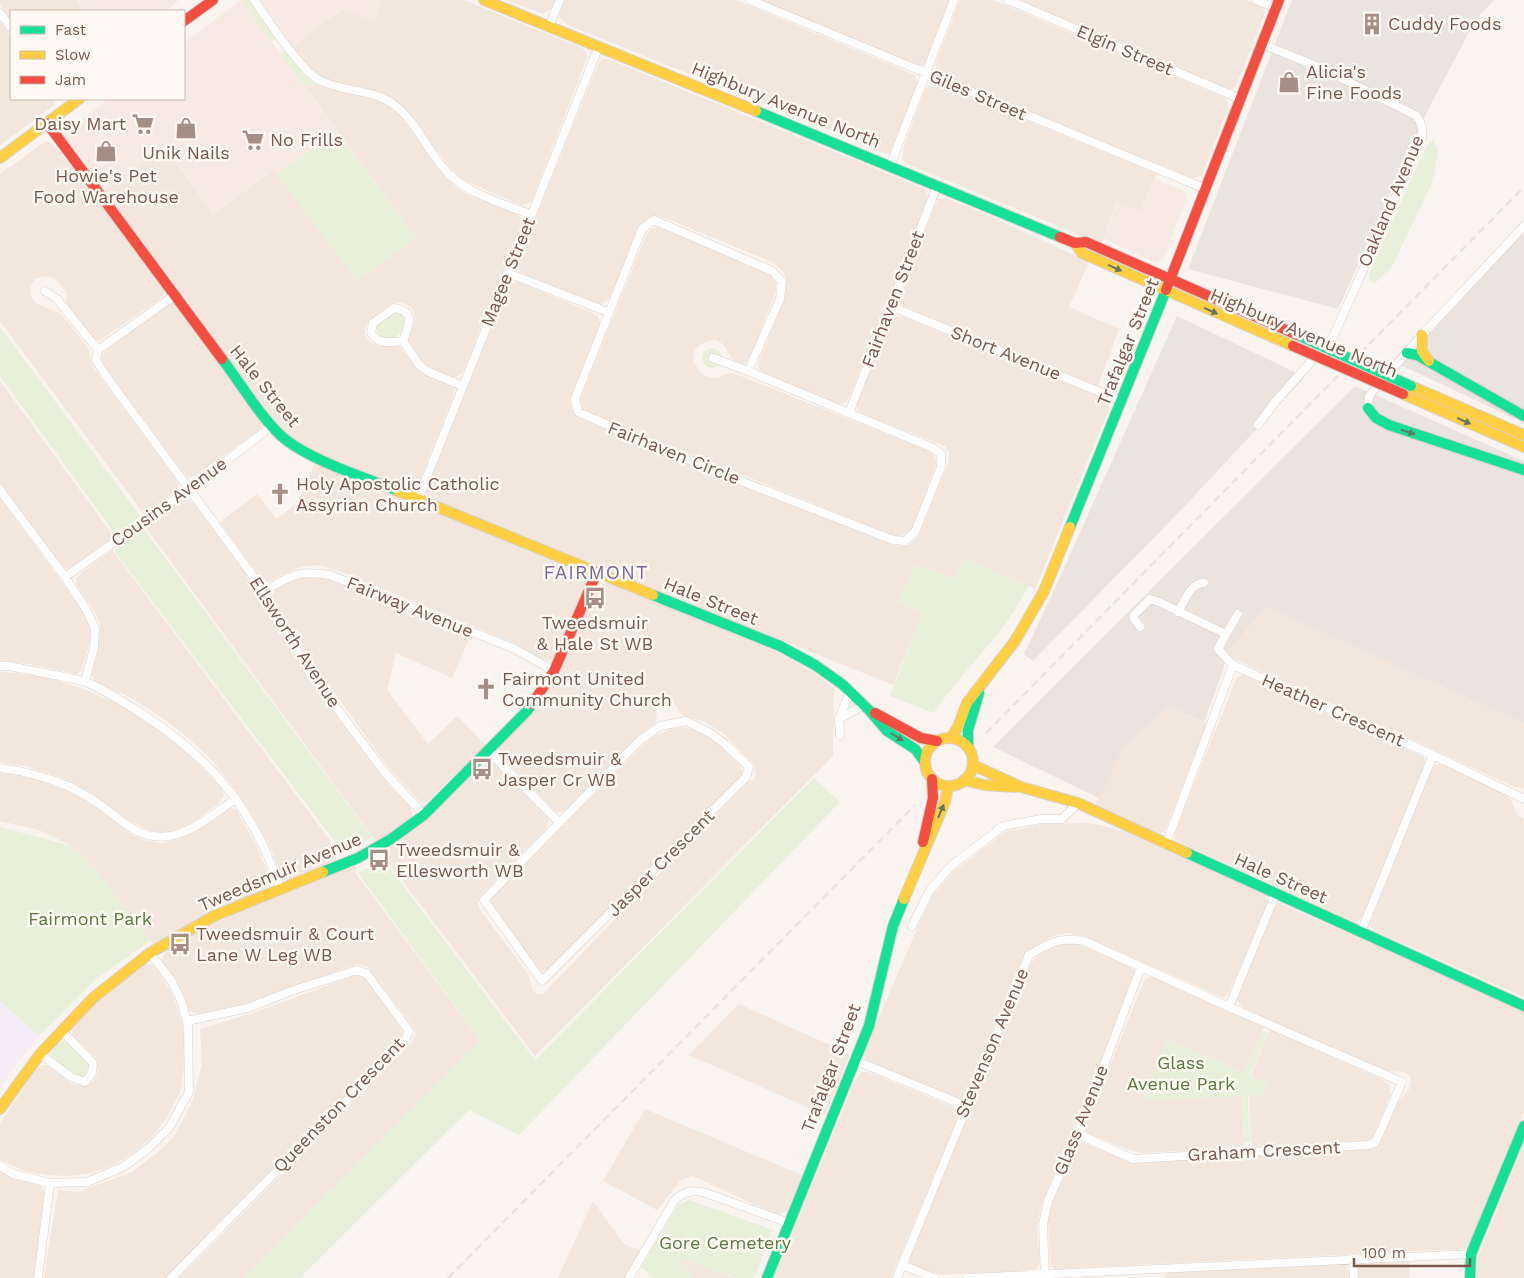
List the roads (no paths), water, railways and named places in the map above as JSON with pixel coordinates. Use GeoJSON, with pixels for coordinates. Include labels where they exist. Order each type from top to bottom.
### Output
{"type":"FeatureCollection","features":[{"type":"Feature","properties":{"kind":"main road"},"geometry":{"type":"LineString","coordinates":[[185,20],[213,0]]}},
{"type":"Feature","properties":{"kind":"main road","name":"Highbury Avenue North"},"geometry":{"type":"LineString","coordinates":[[484,0],[1075,243],[1086,242],[1524,435]]}},
{"type":"Feature","properties":{"kind":"main road","name":"Trafalgar Street"},"geometry":{"type":"LineString","coordinates":[[951,738],[958,727],[967,703],[1014,640],[1044,591],[1166,291],[1278,4]]}},
{"type":"Feature","properties":{"kind":"main road"},"geometry":{"type":"LineString","coordinates":[[0,158],[47,123],[67,102]]}},
{"type":"Feature","properties":{"kind":"main road","name":"Hale Street"},"geometry":{"type":"LineString","coordinates":[[47,123],[272,426],[285,439],[304,453],[780,646],[816,665],[850,692],[887,731],[915,749],[926,762]]}},
{"type":"Feature","properties":{"kind":"main road","name":"Highbury Avenue North"},"geometry":{"type":"LineString","coordinates":[[1075,243],[1082,253],[1524,447]]}},
{"type":"Feature","properties":{"kind":"main road"},"geometry":{"type":"LineString","coordinates":[[1422,335],[1422,352],[1429,362]]}},
{"type":"Feature","properties":{"kind":"main road"},"geometry":{"type":"LineString","coordinates":[[1407,353],[1417,355],[1524,416]]}},
{"type":"Feature","properties":{"kind":"main road"},"geometry":{"type":"LineString","coordinates":[[1368,408],[1376,418],[1389,425],[1524,470]]}},
{"type":"Feature","properties":{"kind":"main road","name":"Tweedsmuir Avenue"},"geometry":{"type":"LineString","coordinates":[[0,1109],[40,1054],[92,998],[150,953],[214,916],[358,858],[391,839],[424,815],[527,711],[554,671],[597,572]]}},
{"type":"Feature","properties":{"kind":"main road","name":"Trafalgar Street"},"geometry":{"type":"LineString","coordinates":[[968,748],[968,730],[982,684]]}},
{"type":"Feature","properties":{"kind":"main road","name":"Hale Street"},"geometry":{"type":"LineString","coordinates":[[866,708],[921,738],[938,741]]}},
{"type":"Feature","properties":{"kind":"main road"},"geometry":{"type":"LineString","coordinates":[[951,738],[964,743],[972,756],[973,765],[970,774],[964,780],[948,786],[932,779],[927,771],[926,762],[928,750],[938,741],[951,738]]}},
{"type":"Feature","properties":{"kind":"main road","name":"Hale Street"},"geometry":{"type":"LineString","coordinates":[[973,765],[1021,787],[1078,803],[1524,1006]]}},
{"type":"Feature","properties":{"kind":"main road","name":"Trafalgar Street"},"geometry":{"type":"LineString","coordinates":[[918,867],[933,798],[932,779]]}},
{"type":"Feature","properties":{"kind":"main road","name":"Hale Street"},"geometry":{"type":"LineString","coordinates":[[964,780],[984,785],[1021,787]]}},
{"type":"Feature","properties":{"kind":"main road","name":"Trafalgar Street"},"geometry":{"type":"LineString","coordinates":[[767,1278],[868,1026],[893,926],[945,802],[948,786]]}},
{"type":"Feature","properties":{"kind":"main road"},"geometry":{"type":"LineString","coordinates":[[1470,1278],[1471,1254],[1524,1126]]}},
{"type":"Feature","properties":{"kind":"street"},"geometry":{"type":"LineString","coordinates":[[254,0],[305,69],[320,81],[376,95],[393,104],[405,116],[449,174],[466,188],[531,215]]}},
{"type":"Feature","properties":{"kind":"street"},"geometry":{"type":"LineString","coordinates":[[549,26],[560,0]]}},
{"type":"Feature","properties":{"kind":"street","name":"Giles Street"},"geometry":{"type":"LineString","coordinates":[[750,0],[1206,189]]}},
{"type":"Feature","properties":{"kind":"street"},"geometry":{"type":"LineString","coordinates":[[890,166],[954,0]]}},
{"type":"Feature","properties":{"kind":"street","name":"Elgin Street"},"geometry":{"type":"LineString","coordinates":[[1008,0],[1241,99]]}},
{"type":"Feature","properties":{"kind":"street"},"geometry":{"type":"LineString","coordinates":[[1256,0],[1278,4]]}},
{"type":"Feature","properties":{"kind":"street"},"geometry":{"type":"LineString","coordinates":[[0,13],[10,27]]}},
{"type":"Feature","properties":{"kind":"street","name":"Oakland Avenue"},"geometry":{"type":"LineString","coordinates":[[1258,425],[1274,402],[1333,337],[1422,138],[1419,119],[1414,115],[1321,68],[1262,44]]}},
{"type":"Feature","properties":{"kind":"street","name":"Magee Street"},"geometry":{"type":"LineString","coordinates":[[418,499],[599,46]]}},
{"type":"Feature","properties":{"kind":"street","name":"Fairhaven Street"},"geometry":{"type":"LineString","coordinates":[[849,413],[937,186]]}},
{"type":"Feature","properties":{"kind":"street","name":"Fairhaven Circle"},"geometry":{"type":"LineString","coordinates":[[654,220],[772,271],[782,281],[780,299],[748,371],[933,448],[941,454],[941,467],[915,532],[905,541],[893,540],[723,474],[578,412],[576,399],[608,312],[642,229],[654,220]]}},
{"type":"Feature","properties":{"kind":"street"},"geometry":{"type":"LineString","coordinates":[[1368,408],[1369,396],[1422,335],[1524,226]]}},
{"type":"Feature","properties":{"kind":"street"},"geometry":{"type":"LineString","coordinates":[[508,273],[608,312]]}},
{"type":"Feature","properties":{"kind":"street"},"geometry":{"type":"LineString","coordinates":[[45,291],[57,299],[98,350],[174,295]]}},
{"type":"Feature","properties":{"kind":"street","name":"Short Avenue"},"geometry":{"type":"LineString","coordinates":[[890,306],[1122,401]]}},
{"type":"Feature","properties":{"kind":"street"},"geometry":{"type":"LineString","coordinates":[[394,308],[403,309],[409,315],[410,322],[403,341],[382,342],[375,339],[371,333],[373,323],[394,308]]}},
{"type":"Feature","properties":{"kind":"street"},"geometry":{"type":"LineString","coordinates":[[403,341],[420,366],[428,372],[463,386]]}},
{"type":"Feature","properties":{"kind":"street","name":"Ellsworth Avenue"},"geometry":{"type":"LineString","coordinates":[[98,350],[96,360],[106,376],[264,591],[310,673],[386,774],[424,815]]}},
{"type":"Feature","properties":{"kind":"street"},"geometry":{"type":"LineString","coordinates":[[713,358],[748,371]]}},
{"type":"Feature","properties":{"kind":"street","name":"Cousins Avenue"},"geometry":{"type":"LineString","coordinates":[[65,577],[189,489],[272,426]]}},
{"type":"Feature","properties":{"kind":"street"},"geometry":{"type":"LineString","coordinates":[[0,490],[65,577],[86,609],[95,628],[94,648],[85,681]]}},
{"type":"Feature","properties":{"kind":"street","name":"Fairway Avenue"},"geometry":{"type":"LineString","coordinates":[[264,591],[293,575],[311,572],[330,575],[515,649],[554,671]]}},
{"type":"Feature","properties":{"kind":"street"},"geometry":{"type":"LineString","coordinates":[[1178,612],[1193,586],[1198,583],[1204,583]]}},
{"type":"Feature","properties":{"kind":"street"},"geometry":{"type":"LineString","coordinates":[[1140,627],[1134,619],[1134,615],[1150,599],[1226,634]]}},
{"type":"Feature","properties":{"kind":"street"},"geometry":{"type":"LineString","coordinates":[[1166,844],[1233,665],[1218,649],[1238,614]]}},
{"type":"Feature","properties":{"kind":"street","name":"Heather Crescent"},"geometry":{"type":"LineString","coordinates":[[1233,665],[1433,755],[1524,799]]}},
{"type":"Feature","properties":{"kind":"street"},"geometry":{"type":"LineString","coordinates":[[0,666],[85,681],[119,699],[159,724],[217,774],[236,799],[261,840],[280,888]]}},
{"type":"Feature","properties":{"kind":"street"},"geometry":{"type":"LineString","coordinates":[[840,736],[839,719],[850,692]]}},
{"type":"Feature","properties":{"kind":"street"},"geometry":{"type":"LineString","coordinates":[[839,719],[866,708]]}},
{"type":"Feature","properties":{"kind":"street","name":"Jasper Crescent"},"geometry":{"type":"LineString","coordinates":[[686,721],[718,738],[749,767],[746,777],[542,982],[484,900],[560,823],[639,741],[660,726],[686,721]]}},
{"type":"Feature","properties":{"kind":"street"},"geometry":{"type":"LineString","coordinates":[[487,750],[560,823]]}},
{"type":"Feature","properties":{"kind":"street"},"geometry":{"type":"LineString","coordinates":[[1361,932],[1433,755]]}},
{"type":"Feature","properties":{"kind":"street"},"geometry":{"type":"LineString","coordinates":[[0,768],[34,774],[70,787],[99,804],[128,828],[150,836],[170,836],[194,828],[236,799]]}},
{"type":"Feature","properties":{"kind":"street"},"geometry":{"type":"LineString","coordinates":[[912,926],[930,890],[951,866],[1003,826],[1041,819],[1062,819],[1078,803]]}},
{"type":"Feature","properties":{"kind":"street"},"geometry":{"type":"LineString","coordinates":[[1228,1006],[1276,893]]}},
{"type":"Feature","properties":{"kind":"street","name":"Stevenson Avenue"},"geometry":{"type":"LineString","coordinates":[[897,1278],[1029,955],[1050,943],[1067,938],[1084,941],[1388,1076]]}},
{"type":"Feature","properties":{"kind":"street"},"geometry":{"type":"LineString","coordinates":[[0,1166],[13,1174],[50,1183],[86,1182],[123,1167],[149,1148],[169,1128],[189,1092],[188,1026],[181,1000],[171,980],[150,953]]}},
{"type":"Feature","properties":{"kind":"street","name":"Glass Avenue"},"geometry":{"type":"LineString","coordinates":[[1044,1276],[1042,1224],[1048,1201],[1078,1134],[1141,967]]}},
{"type":"Feature","properties":{"kind":"street","name":"Queenston Crescent"},"geometry":{"type":"LineString","coordinates":[[171,1278],[397,1050],[405,1041],[409,1031],[367,974],[357,970],[294,990],[248,1008],[187,1021]]}},
{"type":"Feature","properties":{"kind":"street"},"geometry":{"type":"LineString","coordinates":[[40,1054],[72,1077],[85,1082],[92,1073],[93,1063],[62,1031]]}},
{"type":"Feature","properties":{"kind":"street","name":"Stevenson Avenue"},"geometry":{"type":"LineString","coordinates":[[854,1060],[966,1106]]}},
{"type":"Feature","properties":{"kind":"street","name":"Graham Crescent"},"geometry":{"type":"LineString","coordinates":[[1078,1134],[1133,1159],[1369,1145],[1377,1139],[1402,1082],[1388,1076]]}},
{"type":"Feature","properties":{"kind":"street"},"geometry":{"type":"LineString","coordinates":[[38,1278],[50,1183]]}},
{"type":"Feature","properties":{"kind":"street"},"geometry":{"type":"LineString","coordinates":[[629,1278],[674,1201],[684,1193],[694,1190],[703,1192],[789,1223]]}},
{"type":"Feature","properties":{"kind":"street"},"geometry":{"type":"LineString","coordinates":[[968,1278],[1158,1274],[1353,1259],[1471,1254]]}},
{"type":"Feature","properties":{"kind":"street"},"geometry":{"type":"LineString","coordinates":[[1353,1259],[1354,1278]]}},
{"type":"Feature","properties":{"kind":"street"},"geometry":{"type":"LineString","coordinates":[[902,1264],[934,1278]]}},
{"type":"Feature","properties":{"kind":"railway"},"geometry":{"type":"LineString","coordinates":[[986,733],[1524,187]]}},
{"type":"Feature","properties":{"kind":"railway"},"geometry":{"type":"LineString","coordinates":[[448,1278],[915,805]]}},
{"type":"Feature","properties":{"kind":"place","name":"Cuddy Foods"},"geometry":{"type":"Point","coordinates":[1372,24]}},
{"type":"Feature","properties":{"kind":"place","name":"Alicia's Fine Foods"},"geometry":{"type":"Point","coordinates":[1289,82]}},
{"type":"Feature","properties":{"kind":"place","name":"Daisy Mart"},"geometry":{"type":"Point","coordinates":[143,124]}},
{"type":"Feature","properties":{"kind":"place","name":"Unik Nails"},"geometry":{"type":"Point","coordinates":[186,128]}},
{"type":"Feature","properties":{"kind":"place","name":"No Frills"},"geometry":{"type":"Point","coordinates":[253,140]}},
{"type":"Feature","properties":{"kind":"place","name":"Howie's Pet Food Warehouse"},"geometry":{"type":"Point","coordinates":[106,151]}},
{"type":"Feature","properties":{"kind":"place","name":"Holy Apostolic Catholic Assyrian Church"},"geometry":{"type":"Point","coordinates":[280,494]}},
{"type":"Feature","properties":{"kind":"place","name":"Tweedsmuir & Hale St WB"},"geometry":{"type":"Point","coordinates":[595,598]}},
{"type":"Feature","properties":{"kind":"place","name":"Fairmont United Community Church"},"geometry":{"type":"Point","coordinates":[486,689]}},
{"type":"Feature","properties":{"kind":"place","name":"Tweedsmuir & Jasper Cr WB"},"geometry":{"type":"Point","coordinates":[482,769]}},
{"type":"Feature","properties":{"kind":"place","name":"Tweedsmuir & Ellesworth WB"},"geometry":{"type":"Point","coordinates":[379,860]}},
{"type":"Feature","properties":{"kind":"place","name":"Tweedsmuir & Court Lane W Leg WB"},"geometry":{"type":"Point","coordinates":[180,944]}},
{"type":"Feature","properties":{"kind":"district","name":"FAIRMONT"},"geometry":{"type":"Point","coordinates":[596,572]}},
{"type":"Feature","properties":{"kind":"park label","name":"Fairmont Park"},"geometry":{"type":"Point","coordinates":[90,919]}},
{"type":"Feature","properties":{"kind":"park label","name":"Glass Avenue Park"},"geometry":{"type":"Point","coordinates":[1181,1073]}},
{"type":"Feature","properties":{"kind":"park label","name":"Gore Cemetery"},"geometry":{"type":"Point","coordinates":[725,1243]}}]}
